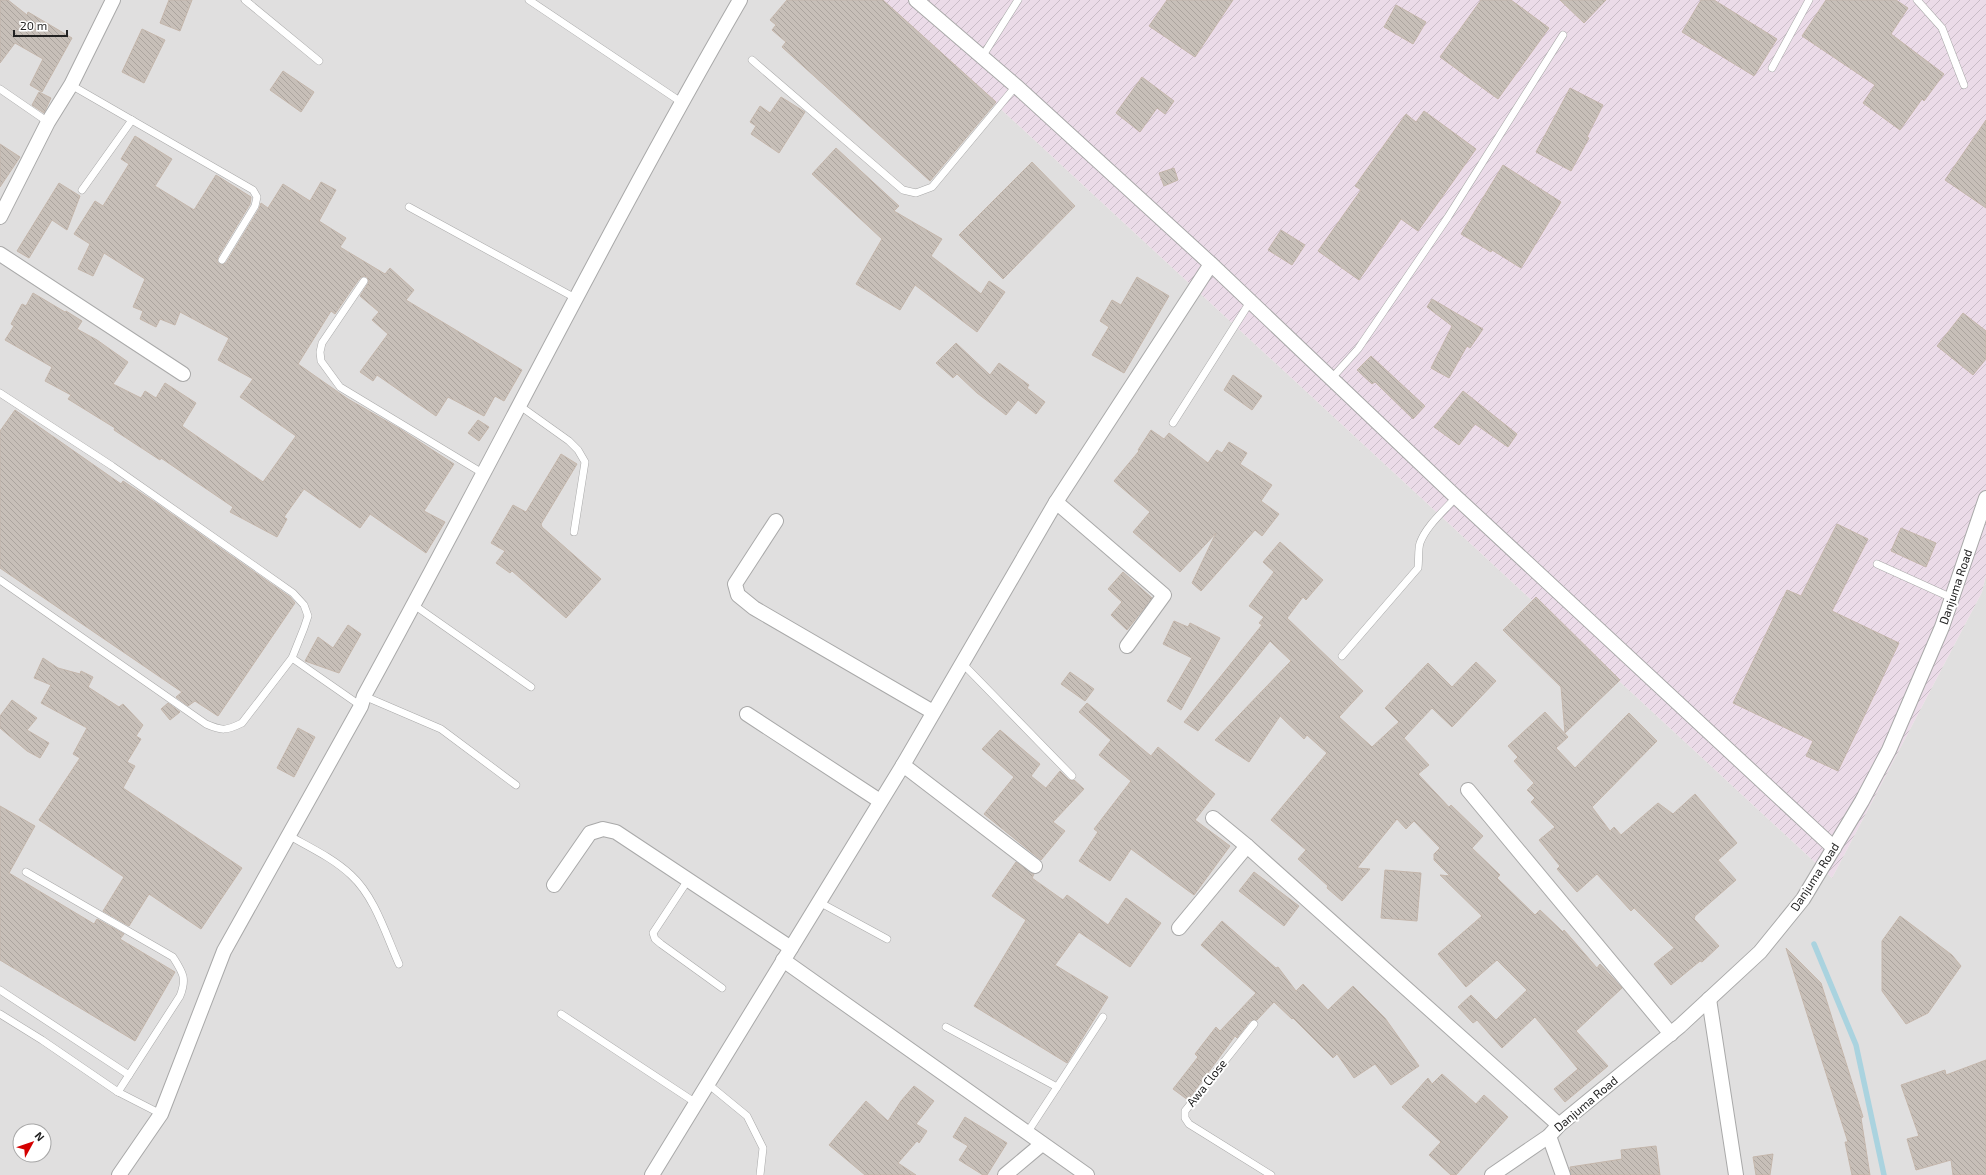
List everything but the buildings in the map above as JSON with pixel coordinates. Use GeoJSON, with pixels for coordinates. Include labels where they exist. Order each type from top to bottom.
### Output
{"type":"FeatureCollection","features":[{"type":"Feature","properties":{"kind":"street"},"geometry":{"type":"LineString","coordinates":[[119,1175],[161,1114],[224,951],[363,701],[681,102],[740,0]]}},
{"type":"Feature","properties":{"kind":"street"},"geometry":{"type":"LineString","coordinates":[[916,0],[1016,86],[1211,264],[1456,497],[1834,848]]}},
{"type":"Feature","properties":{"kind":"street"},"geometry":{"type":"LineString","coordinates":[[0,217],[48,122],[71,85],[108,2]]}},
{"type":"Feature","properties":{"kind":"street"},"geometry":{"type":"LineString","coordinates":[[0,254],[183,374]]}},
{"type":"Feature","properties":{"kind":"street"},"geometry":{"type":"LineString","coordinates":[[652,1175],[880,800],[903,765],[1056,502],[1211,264]]}},
{"type":"Feature","properties":{"kind":"street","name":"Danjuma Road"},"geometry":{"type":"LineString","coordinates":[[1492,1175],[1549,1136],[1559,1125],[1671,1034],[1760,952],[1803,899],[1834,848],[1889,750],[1942,627],[1986,498]]}},
{"type":"Feature","properties":{"kind":"street"},"geometry":{"type":"LineString","coordinates":[[1056,502],[1164,595],[1128,646]]}},
{"type":"Feature","properties":{"kind":"street"},"geometry":{"type":"LineString","coordinates":[[776,521],[735,584],[738,595],[754,608],[933,712]]}},
{"type":"Feature","properties":{"kind":"street"},"geometry":{"type":"LineString","coordinates":[[747,714],[880,800]]}},
{"type":"Feature","properties":{"kind":"street"},"geometry":{"type":"LineString","coordinates":[[903,765],[1035,866]]}},
{"type":"Feature","properties":{"kind":"street"},"geometry":{"type":"LineString","coordinates":[[1468,790],[1671,1034]]}},
{"type":"Feature","properties":{"kind":"street"},"geometry":{"type":"LineString","coordinates":[[1213,818],[1247,846],[1559,1125]]}},
{"type":"Feature","properties":{"kind":"street"},"geometry":{"type":"LineString","coordinates":[[554,885],[590,833],[603,829],[616,832],[791,948]]}},
{"type":"Feature","properties":{"kind":"street"},"geometry":{"type":"LineString","coordinates":[[1179,928],[1247,846]]}},
{"type":"Feature","properties":{"kind":"street"},"geometry":{"type":"LineString","coordinates":[[783,960],[1087,1175]]}},
{"type":"Feature","properties":{"kind":"street"},"geometry":{"type":"LineString","coordinates":[[1710,999],[1736,1175]]}},
{"type":"Feature","properties":{"kind":"street"},"geometry":{"type":"LineString","coordinates":[[1549,1136],[1563,1175]]}},
{"type":"Feature","properties":{"kind":"street"},"geometry":{"type":"LineString","coordinates":[[1005,1175],[1042,1144]]}},
{"type":"Feature","properties":{"kind":"lane"},"geometry":{"type":"LineString","coordinates":[[245,0],[319,61]]}},
{"type":"Feature","properties":{"kind":"lane"},"geometry":{"type":"LineString","coordinates":[[529,0],[681,102]]}},
{"type":"Feature","properties":{"kind":"lane"},"geometry":{"type":"LineString","coordinates":[[982,57],[1018,0]]}},
{"type":"Feature","properties":{"kind":"lane"},"geometry":{"type":"LineString","coordinates":[[1772,68],[1809,0]]}},
{"type":"Feature","properties":{"kind":"lane"},"geometry":{"type":"LineString","coordinates":[[1917,0],[1942,28],[1964,85]]}},
{"type":"Feature","properties":{"kind":"lane"},"geometry":{"type":"LineString","coordinates":[[1331,379],[1358,349],[1448,217],[1563,35]]}},
{"type":"Feature","properties":{"kind":"lane"},"geometry":{"type":"LineString","coordinates":[[752,60],[903,190],[916,193],[932,187],[1016,86]]}},
{"type":"Feature","properties":{"kind":"lane"},"geometry":{"type":"LineString","coordinates":[[71,85],[253,190],[257,197],[255,206],[222,260]]}},
{"type":"Feature","properties":{"kind":"lane"},"geometry":{"type":"LineString","coordinates":[[0,89],[48,122]]}},
{"type":"Feature","properties":{"kind":"lane"},"geometry":{"type":"LineString","coordinates":[[82,190],[132,120]]}},
{"type":"Feature","properties":{"kind":"lane"},"geometry":{"type":"LineString","coordinates":[[409,207],[577,299]]}},
{"type":"Feature","properties":{"kind":"lane"},"geometry":{"type":"LineString","coordinates":[[364,281],[322,343],[320,352],[321,361],[340,387],[484,474]]}},
{"type":"Feature","properties":{"kind":"lane"},"geometry":{"type":"LineString","coordinates":[[1173,423],[1250,302]]}},
{"type":"Feature","properties":{"kind":"lane"},"geometry":{"type":"LineString","coordinates":[[0,393],[112,466],[293,593],[304,605],[308,616],[292,658],[242,723],[231,729],[219,730],[206,724],[0,580]]}},
{"type":"Feature","properties":{"kind":"lane"},"geometry":{"type":"LineString","coordinates":[[520,406],[569,441],[578,450],[585,462],[574,532]]}},
{"type":"Feature","properties":{"kind":"lane"},"geometry":{"type":"LineString","coordinates":[[1342,656],[1418,568],[1420,545],[1423,536],[1456,497]]}},
{"type":"Feature","properties":{"kind":"lane"},"geometry":{"type":"LineString","coordinates":[[1877,564],[1952,598]]}},
{"type":"Feature","properties":{"kind":"lane"},"geometry":{"type":"LineString","coordinates":[[414,606],[531,688]]}},
{"type":"Feature","properties":{"kind":"lane"},"geometry":{"type":"LineString","coordinates":[[292,658],[363,701],[441,729],[516,785]]}},
{"type":"Feature","properties":{"kind":"lane"},"geometry":{"type":"LineString","coordinates":[[962,662],[1072,776]]}},
{"type":"Feature","properties":{"kind":"lane"},"geometry":{"type":"LineString","coordinates":[[288,835],[336,862],[352,876],[370,899],[399,964]]}},
{"type":"Feature","properties":{"kind":"lane"},"geometry":{"type":"LineString","coordinates":[[26,872],[173,957],[181,969],[185,982],[180,996],[118,1092]]}},
{"type":"Feature","properties":{"kind":"lane"},"geometry":{"type":"LineString","coordinates":[[688,880],[653,933],[655,938],[662,944],[722,988]]}},
{"type":"Feature","properties":{"kind":"lane"},"geometry":{"type":"LineString","coordinates":[[819,902],[887,939]]}},
{"type":"Feature","properties":{"kind":"lane"},"geometry":{"type":"LineString","coordinates":[[0,990],[129,1075]]}},
{"type":"Feature","properties":{"kind":"lane"},"geometry":{"type":"LineString","coordinates":[[0,1014],[42,1040],[118,1092],[161,1114]]}},
{"type":"Feature","properties":{"kind":"lane"},"geometry":{"type":"LineString","coordinates":[[560,1014],[696,1103]]}},
{"type":"Feature","properties":{"kind":"lane"},"geometry":{"type":"LineString","coordinates":[[1027,1133],[1103,1017]]}},
{"type":"Feature","properties":{"kind":"lane","name":"Awa Close"},"geometry":{"type":"LineString","coordinates":[[1254,1024],[1185,1111],[1185,1118],[1189,1124],[1271,1175]]}},
{"type":"Feature","properties":{"kind":"lane"},"geometry":{"type":"LineString","coordinates":[[946,1027],[1057,1087]]}},
{"type":"Feature","properties":{"kind":"lane"},"geometry":{"type":"LineString","coordinates":[[708,1084],[747,1116],[764,1148],[760,1175]]}},
{"type":"Feature","properties":{"kind":"shaded area"},"geometry":{"type":"Polygon","coordinates":[[[0,0],[883,0],[1832,878],[1982,592],[1986,575],[1986,1175],[0,1175],[0,0]]]}},
{"type":"Feature","properties":{"kind":"shaded area"},"geometry":{"type":"Polygon","coordinates":[[[883,0],[1986,0],[1986,575],[1982,592],[1832,878],[883,0]]]}},
{"type":"Feature","properties":{"kind":"waterway"},"geometry":{"type":"LineString","coordinates":[[1814,944],[1856,1045],[1884,1175]]}}]}
